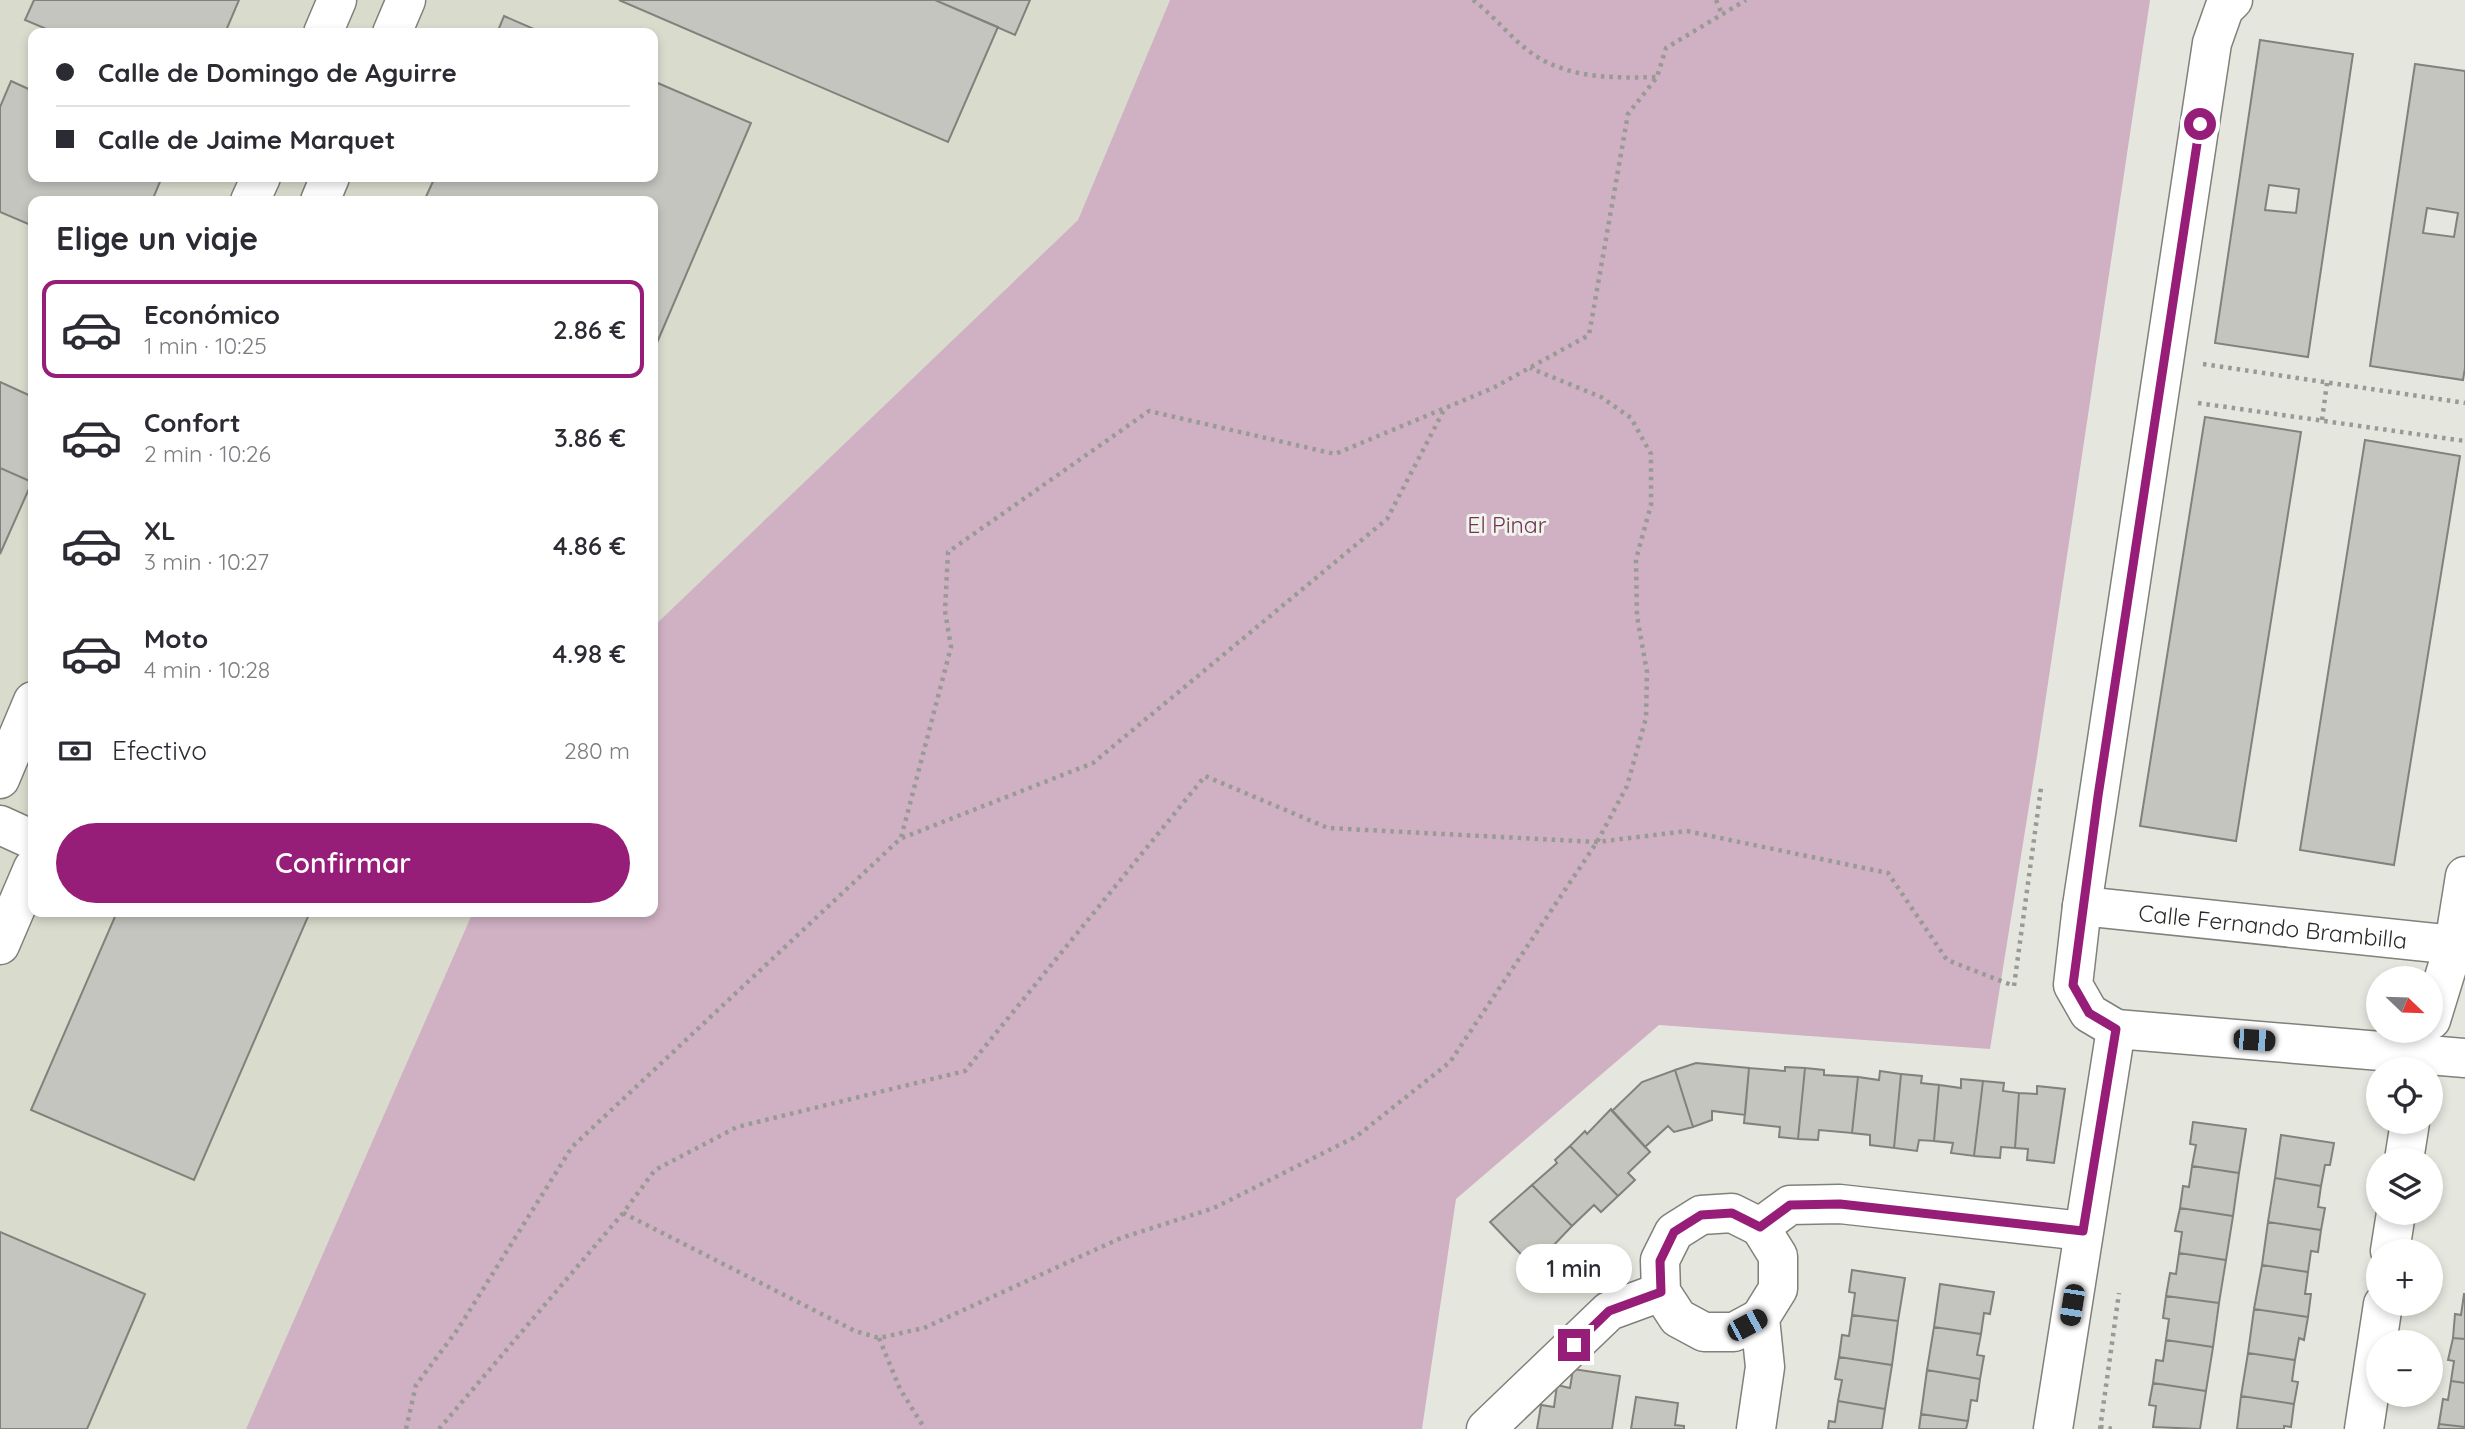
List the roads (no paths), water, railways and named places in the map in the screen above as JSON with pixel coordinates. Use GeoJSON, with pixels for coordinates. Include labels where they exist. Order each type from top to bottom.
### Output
{"type":"FeatureCollection","features":[{"type":"Feature","properties":{"kind":"street"},"geometry":{"type":"LineString","coordinates":[[325,28],[337,0]]}},
{"type":"Feature","properties":{"kind":"street"},"geometry":{"type":"LineString","coordinates":[[393,28],[406,0]]}},
{"type":"Feature","properties":{"kind":"street"},"geometry":{"type":"LineString","coordinates":[[2232,0],[2224,9],[2212,43],[2082,906],[2073,985],[2089,1013],[2116,1029],[2366,1040]]}},
{"type":"Feature","properties":{"kind":"street"},"geometry":{"type":"LineString","coordinates":[[0,779],[28,713]]}},
{"type":"Feature","properties":{"kind":"street"},"geometry":{"type":"LineString","coordinates":[[0,825],[28,838]]}},
{"type":"Feature","properties":{"kind":"street"},"geometry":{"type":"LineString","coordinates":[[2443,992],[2460,946],[2465,876]]}},
{"type":"Feature","properties":{"kind":"street"},"geometry":{"type":"LineString","coordinates":[[0,945],[28,880]]}},
{"type":"Feature","properties":{"kind":"street","name":"Calle Fernando Brambilla"},"geometry":{"type":"LineString","coordinates":[[2082,906],[2460,946]]}},
{"type":"Feature","properties":{"kind":"street"},"geometry":{"type":"LineString","coordinates":[[2053,1429],[2116,1029]]}},
{"type":"Feature","properties":{"kind":"street"},"geometry":{"type":"LineString","coordinates":[[2424,1043],[2465,1058]]}},
{"type":"Feature","properties":{"kind":"street"},"geometry":{"type":"LineString","coordinates":[[1760,1227],[1790,1205],[1840,1204],[2083,1231]]}},
{"type":"Feature","properties":{"kind":"street"},"geometry":{"type":"LineString","coordinates":[[1732,1213],[1760,1227],[1778,1256],[1778,1289],[1760,1318],[1734,1332],[1704,1332],[1678,1318],[1661,1292],[1660,1261],[1674,1232],[1701,1215],[1732,1213]]}},
{"type":"Feature","properties":{"kind":"street"},"geometry":{"type":"LineString","coordinates":[[1486,1429],[1609,1311],[1661,1292]]}},
{"type":"Feature","properties":{"kind":"street"},"geometry":{"type":"LineString","coordinates":[[2364,1429],[2381,1316]]}},
{"type":"Feature","properties":{"kind":"street"},"geometry":{"type":"LineString","coordinates":[[1756,1429],[1765,1367],[1760,1318]]}},
{"type":"Feature","properties":{"kind":"park label","name":"El Pinar"},"geometry":{"type":"Point","coordinates":[1507,524]}}]}
